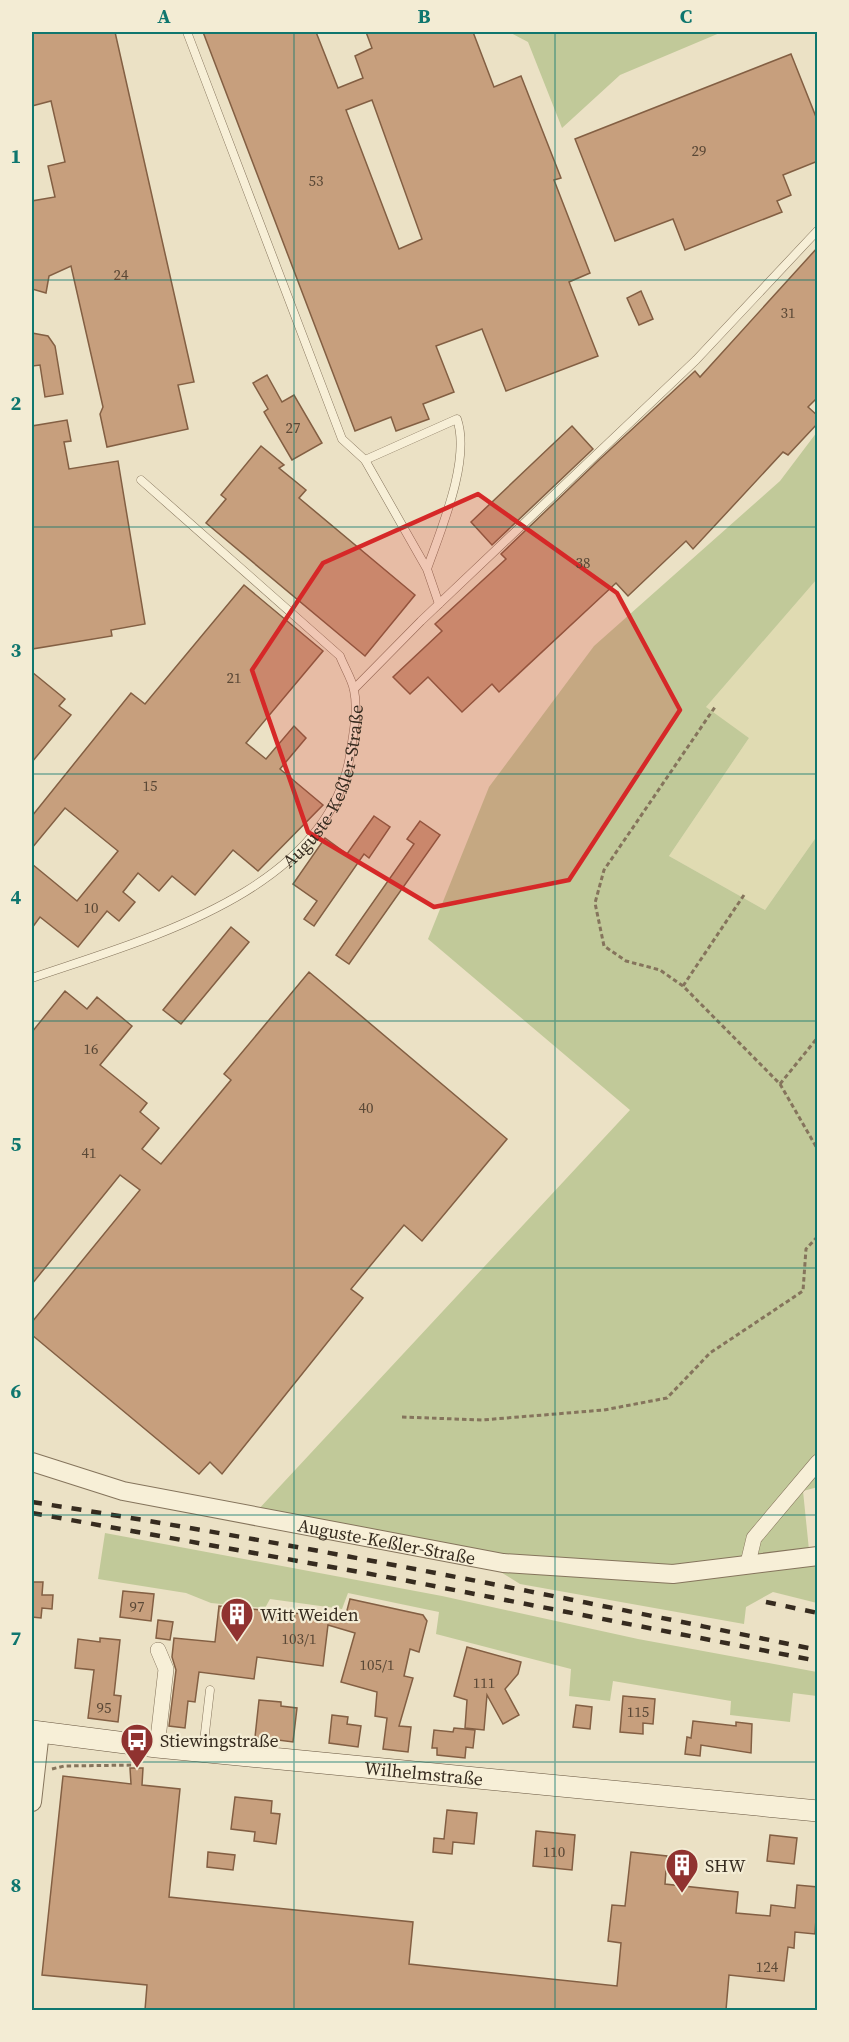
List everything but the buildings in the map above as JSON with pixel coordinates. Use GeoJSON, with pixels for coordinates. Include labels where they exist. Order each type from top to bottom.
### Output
{"type":"FeatureCollection","features":[{"type":"Feature","properties":{"kind":"main road","name":"Wilhelmstraße"},"geometry":{"type":"LineString","coordinates":[[36,1731],[157,1747],[818,1811]]}},
{"type":"Feature","properties":{"kind":"street","name":"Auguste-Keßler-Straße"},"geometry":{"type":"LineString","coordinates":[[32,1462],[123,1491],[503,1563],[673,1574],[818,1556]]}},
{"type":"Feature","properties":{"kind":"street"},"geometry":{"type":"LineString","coordinates":[[748,1563],[754,1538],[818,1462]]}},
{"type":"Feature","properties":{"kind":"street"},"geometry":{"type":"LineString","coordinates":[[157,1747],[166,1670],[158,1650]]}},
{"type":"Feature","properties":{"kind":"street"},"geometry":{"type":"LineString","coordinates":[[32,1802],[36,1731]]}},
{"type":"Feature","properties":{"kind":"lane"},"geometry":{"type":"LineString","coordinates":[[187,32],[342,439],[365,460],[427,569],[440,604]]}},
{"type":"Feature","properties":{"kind":"lane"},"geometry":{"type":"LineString","coordinates":[[354,689],[696,360],[818,230]]}},
{"type":"Feature","properties":{"kind":"lane"},"geometry":{"type":"LineString","coordinates":[[365,460],[457,419],[462,433],[452,500],[427,569]]}},
{"type":"Feature","properties":{"kind":"lane","name":"Auguste-Keßler-Straße"},"geometry":{"type":"LineString","coordinates":[[32,978],[207,914],[256,886],[304,844],[337,802],[349,764],[355,723],[354,689],[340,656],[141,480]]}},
{"type":"Feature","properties":{"kind":"lane"},"geometry":{"type":"LineString","coordinates":[[203,1751],[210,1690]]}},
{"type":"Feature","properties":{"kind":"path"},"geometry":{"type":"LineString","coordinates":[[715,707],[604,870],[595,903],[604,946],[626,961],[660,970],[683,986],[780,1084],[818,1150]]}},
{"type":"Feature","properties":{"kind":"path"},"geometry":{"type":"LineString","coordinates":[[683,986],[744,895]]}},
{"type":"Feature","properties":{"kind":"path"},"geometry":{"type":"LineString","coordinates":[[780,1084],[818,1037]]}},
{"type":"Feature","properties":{"kind":"path"},"geometry":{"type":"LineString","coordinates":[[402,1417],[482,1420],[604,1410],[667,1398],[710,1353],[803,1291],[806,1249],[818,1236]]}},
{"type":"Feature","properties":{"kind":"path"},"geometry":{"type":"LineString","coordinates":[[35,1767],[56,1769],[64,1766],[137,1766],[137,1769]]}},
{"type":"Feature","properties":{"kind":"highlighted area"},"geometry":{"type":"Polygon","coordinates":[[[478,494],[617,593],[680,710],[569,880],[434,907],[308,832],[252,670],[323,563],[478,494]]]}},
{"type":"Feature","properties":{"kind":"shaded area"},"geometry":{"type":"Polygon","coordinates":[[[817,579],[817,836],[765,910],[669,856],[749,738],[705,708],[817,579]]]}},
{"type":"Feature","properties":{"kind":"green space"},"geometry":{"type":"Polygon","coordinates":[[[509,32],[722,32],[620,75],[562,128],[528,42],[509,32]]]}},
{"type":"Feature","properties":{"kind":"green space"},"geometry":{"type":"Polygon","coordinates":[[[817,432],[817,579],[706,707],[749,738],[669,856],[765,910],[817,836],[818,1487],[803,1491],[809,1550],[674,1566],[503,1555],[256,1512],[630,1110],[428,939],[489,787],[594,646],[780,481],[817,432]]]}},
{"type":"Feature","properties":{"kind":"green space"},"geometry":{"type":"Polygon","coordinates":[[[105,1533],[442,1596],[638,1639],[817,1672],[817,1696],[793,1693],[790,1722],[730,1715],[731,1701],[613,1681],[610,1701],[569,1696],[571,1669],[436,1634],[439,1612],[348,1593],[342,1609],[270,1599],[265,1608],[211,1603],[186,1593],[98,1579],[105,1533]]]}},
{"type":"Feature","properties":{"kind":"green space"},"geometry":{"type":"Polygon","coordinates":[[[817,1562],[817,1603],[773,1592],[746,1607],[744,1624],[520,1584],[499,1571],[817,1562]]]}},
{"type":"Feature","properties":{"kind":"railway"},"geometry":{"type":"LineString","coordinates":[[32,1502],[524,1590],[818,1650]]}},
{"type":"Feature","properties":{"kind":"railway"},"geometry":{"type":"LineString","coordinates":[[32,1513],[398,1579],[818,1661]]}},
{"type":"Feature","properties":{"kind":"railway"},"geometry":{"type":"LineString","coordinates":[[766,1602],[818,1613]]}},
{"type":"Feature","properties":{"kind":"place","name":"Witt Weiden"},"geometry":{"type":"Point","coordinates":[237,1643]}},
{"type":"Feature","properties":{"kind":"place","name":"Stiewingstraße"},"geometry":{"type":"Point","coordinates":[137,1769]}},
{"type":"Feature","properties":{"kind":"place","name":"SHW"},"geometry":{"type":"Point","coordinates":[682,1894]}}]}
